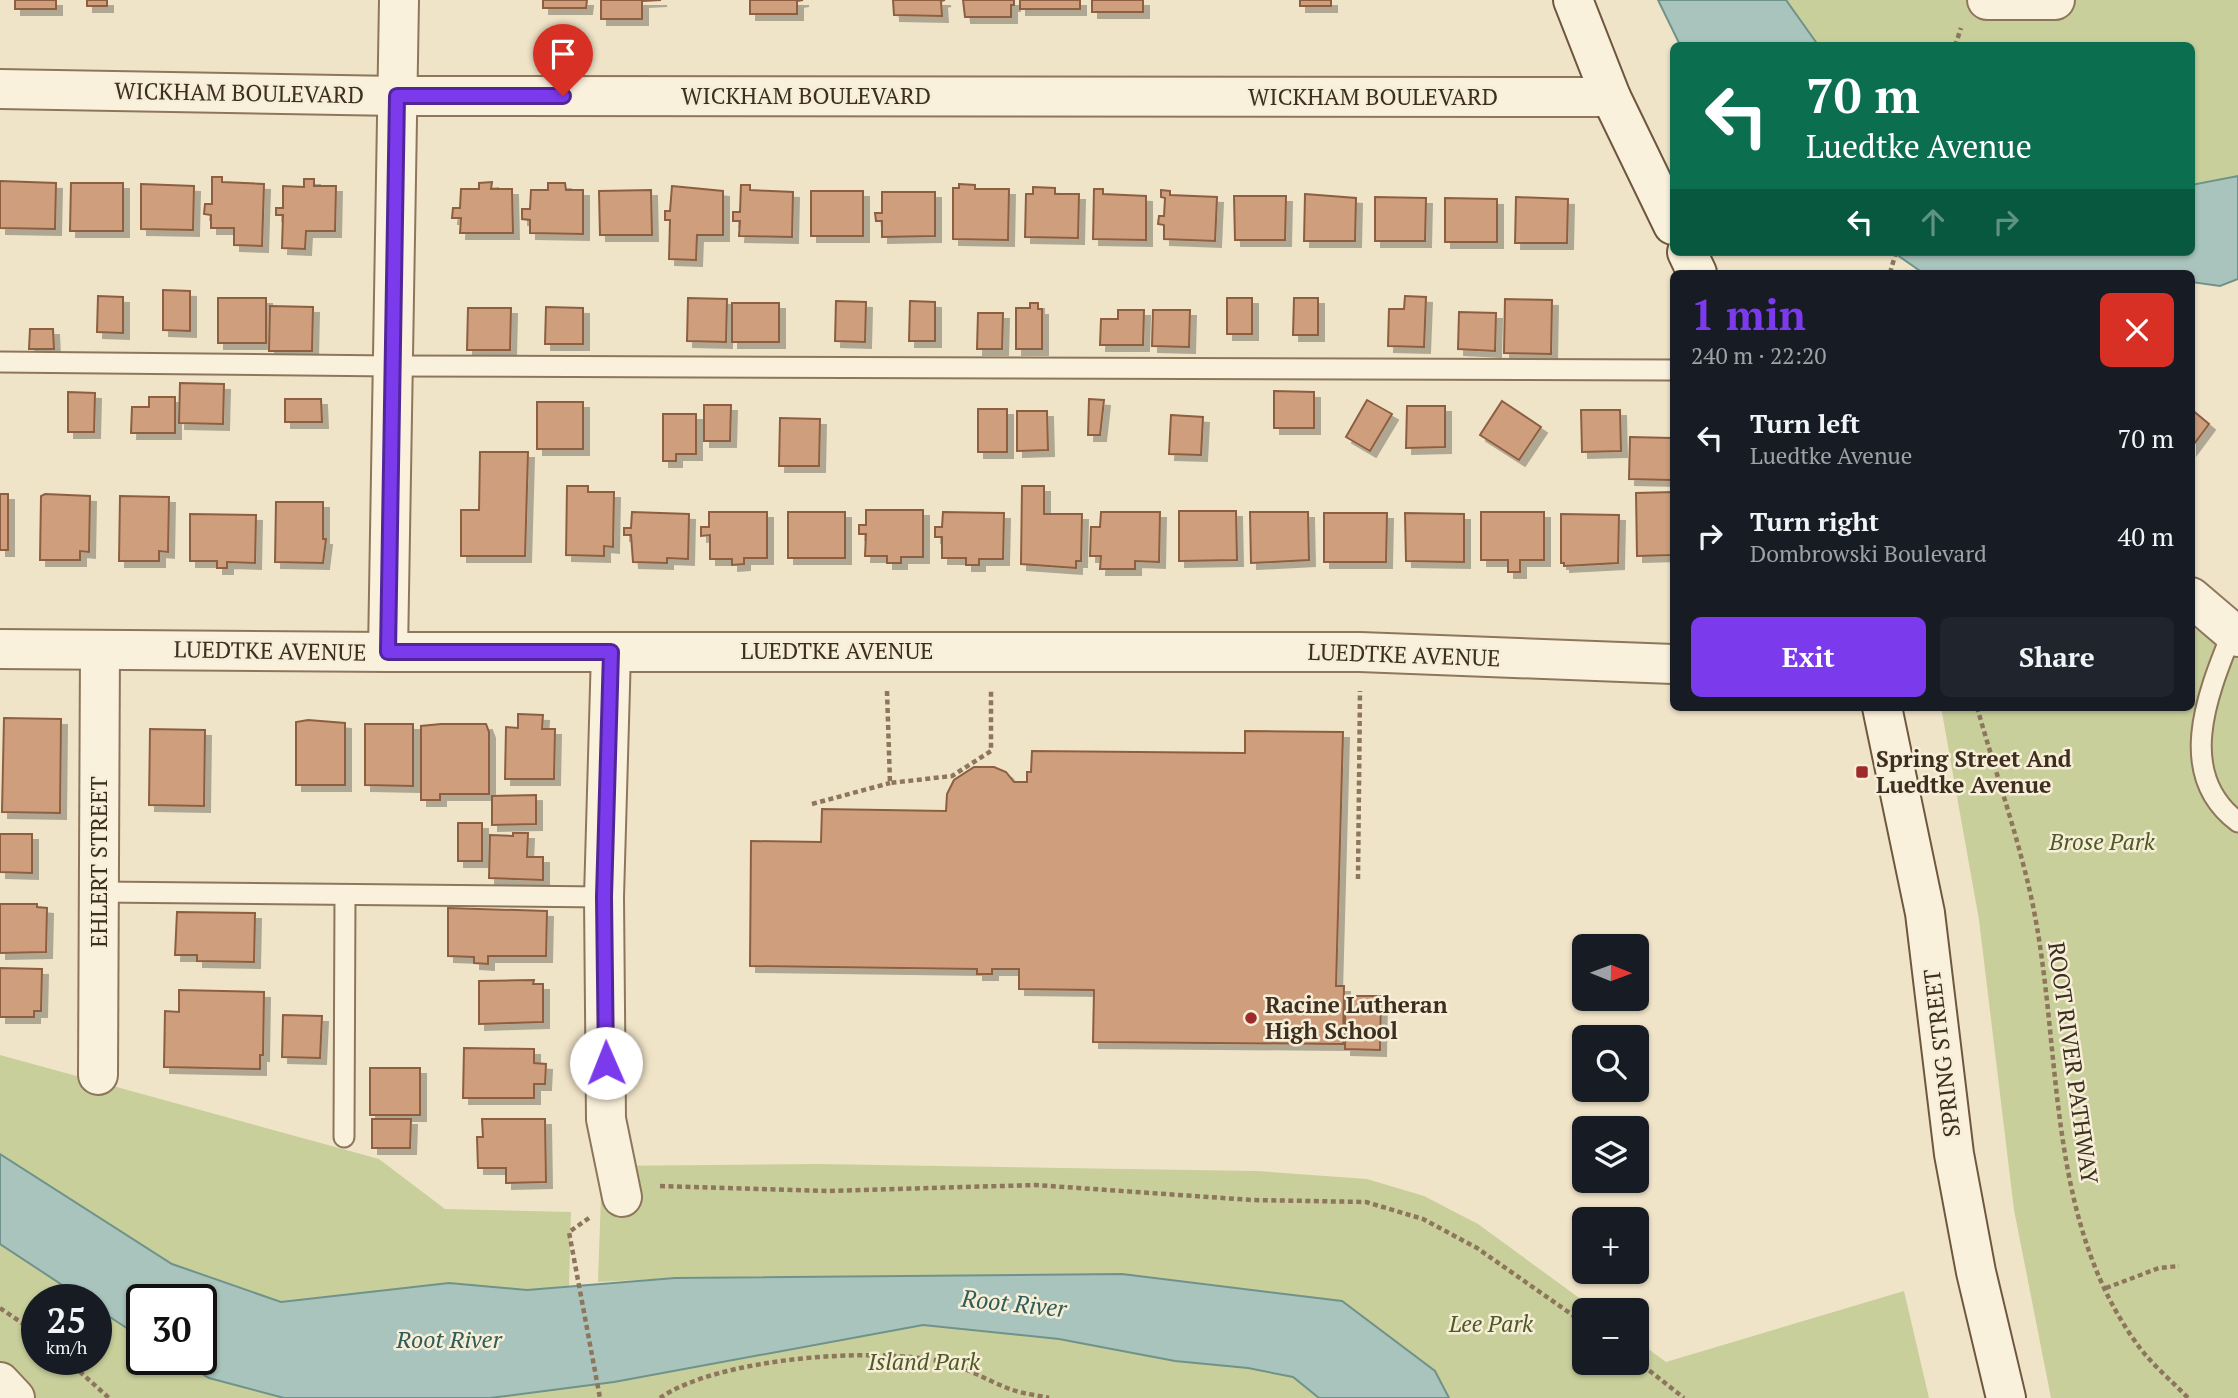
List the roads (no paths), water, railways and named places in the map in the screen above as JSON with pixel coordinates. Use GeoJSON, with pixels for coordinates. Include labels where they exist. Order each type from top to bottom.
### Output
{"type":"FeatureCollection","features":[{"type":"Feature","properties":{"kind":"street"},"geometry":{"type":"LineString","coordinates":[[388,652],[399,0]]}},
{"type":"Feature","properties":{"kind":"street"},"geometry":{"type":"LineString","coordinates":[[1573,0],[1611,97],[1670,219]]}},
{"type":"Feature","properties":{"kind":"street"},"geometry":{"type":"LineString","coordinates":[[1987,0],[2054,0]]}},
{"type":"Feature","properties":{"kind":"street","name":"WICKHAM BOULEVARD"},"geometry":{"type":"LineString","coordinates":[[0,89],[397,96],[1611,97]]}},
{"type":"Feature","properties":{"kind":"street"},"geometry":{"type":"LineString","coordinates":[[2195,600],[2235,635]]}},
{"type":"Feature","properties":{"kind":"street","name":"LUEDTKE AVENUE"},"geometry":{"type":"LineString","coordinates":[[0,649],[388,652],[1360,652],[1670,664]]}},
{"type":"Feature","properties":{"kind":"street","name":"EHLERT STREET"},"geometry":{"type":"LineString","coordinates":[[97,1075],[100,650]]}},
{"type":"Feature","properties":{"kind":"street"},"geometry":{"type":"LineString","coordinates":[[611,652],[604,897],[606,1119],[622,1197]]}},
{"type":"Feature","properties":{"kind":"street","name":"SPRING STREET"},"geometry":{"type":"LineString","coordinates":[[1883,711],[1925,913],[1956,1168],[1976,1272],[2007,1398]]}},
{"type":"Feature","properties":{"kind":"street"},"geometry":{"type":"LineString","coordinates":[[0,1382],[15,1398]]}},
{"type":"Feature","properties":{"kind":"lane"},"geometry":{"type":"LineString","coordinates":[[0,362],[393,366],[1670,370]]}},
{"type":"Feature","properties":{"kind":"lane"},"geometry":{"type":"LineString","coordinates":[[2235,635],[2210,688],[2200,730],[2207,784],[2226,813],[2238,822]]}},
{"type":"Feature","properties":{"kind":"lane"},"geometry":{"type":"LineString","coordinates":[[99,892],[604,897]]}},
{"type":"Feature","properties":{"kind":"lane"},"geometry":{"type":"LineString","coordinates":[[344,1137],[345,895]]}},
{"type":"Feature","properties":{"kind":"water"},"geometry":{"type":"Polygon","coordinates":[[[1658,0],[1786,0],[1816,42],[1679,42],[1658,0]]]}},
{"type":"Feature","properties":{"kind":"water"},"geometry":{"type":"Polygon","coordinates":[[[2238,176],[2238,279],[2220,286],[2195,283],[2195,270],[1919,270],[1899,256],[2195,256],[2195,184],[2238,176]]]}},
{"type":"Feature","properties":{"kind":"water","name":"Root River"},"geometry":{"type":"Polygon","coordinates":[[[0,1154],[172,1264],[281,1302],[449,1283],[527,1290],[675,1278],[1122,1274],[1342,1301],[1435,1371],[1449,1398],[1319,1398],[1293,1377],[1248,1368],[1175,1361],[1059,1339],[923,1325],[614,1382],[490,1398],[284,1398],[204,1375],[217,1375],[217,1284],[126,1284],[126,1328],[112,1318],[112,1284],[61,1284],[0,1244],[0,1154]]]}},
{"type":"Feature","properties":{"kind":"place","name":"Spring Street And Luedtke Avenue"},"geometry":{"type":"Point","coordinates":[1862,772]}},
{"type":"Feature","properties":{"kind":"place","name":"Racine Lutheran High School"},"geometry":{"type":"Point","coordinates":[1251,1018]}},
{"type":"Feature","properties":{"kind":"park label","name":"Brose Park"},"geometry":{"type":"Point","coordinates":[2102,842]}},
{"type":"Feature","properties":{"kind":"park label","name":"Lee Park"},"geometry":{"type":"Point","coordinates":[1491,1324]}},
{"type":"Feature","properties":{"kind":"park label","name":"Island Park"},"geometry":{"type":"Point","coordinates":[924,1362]}}]}
